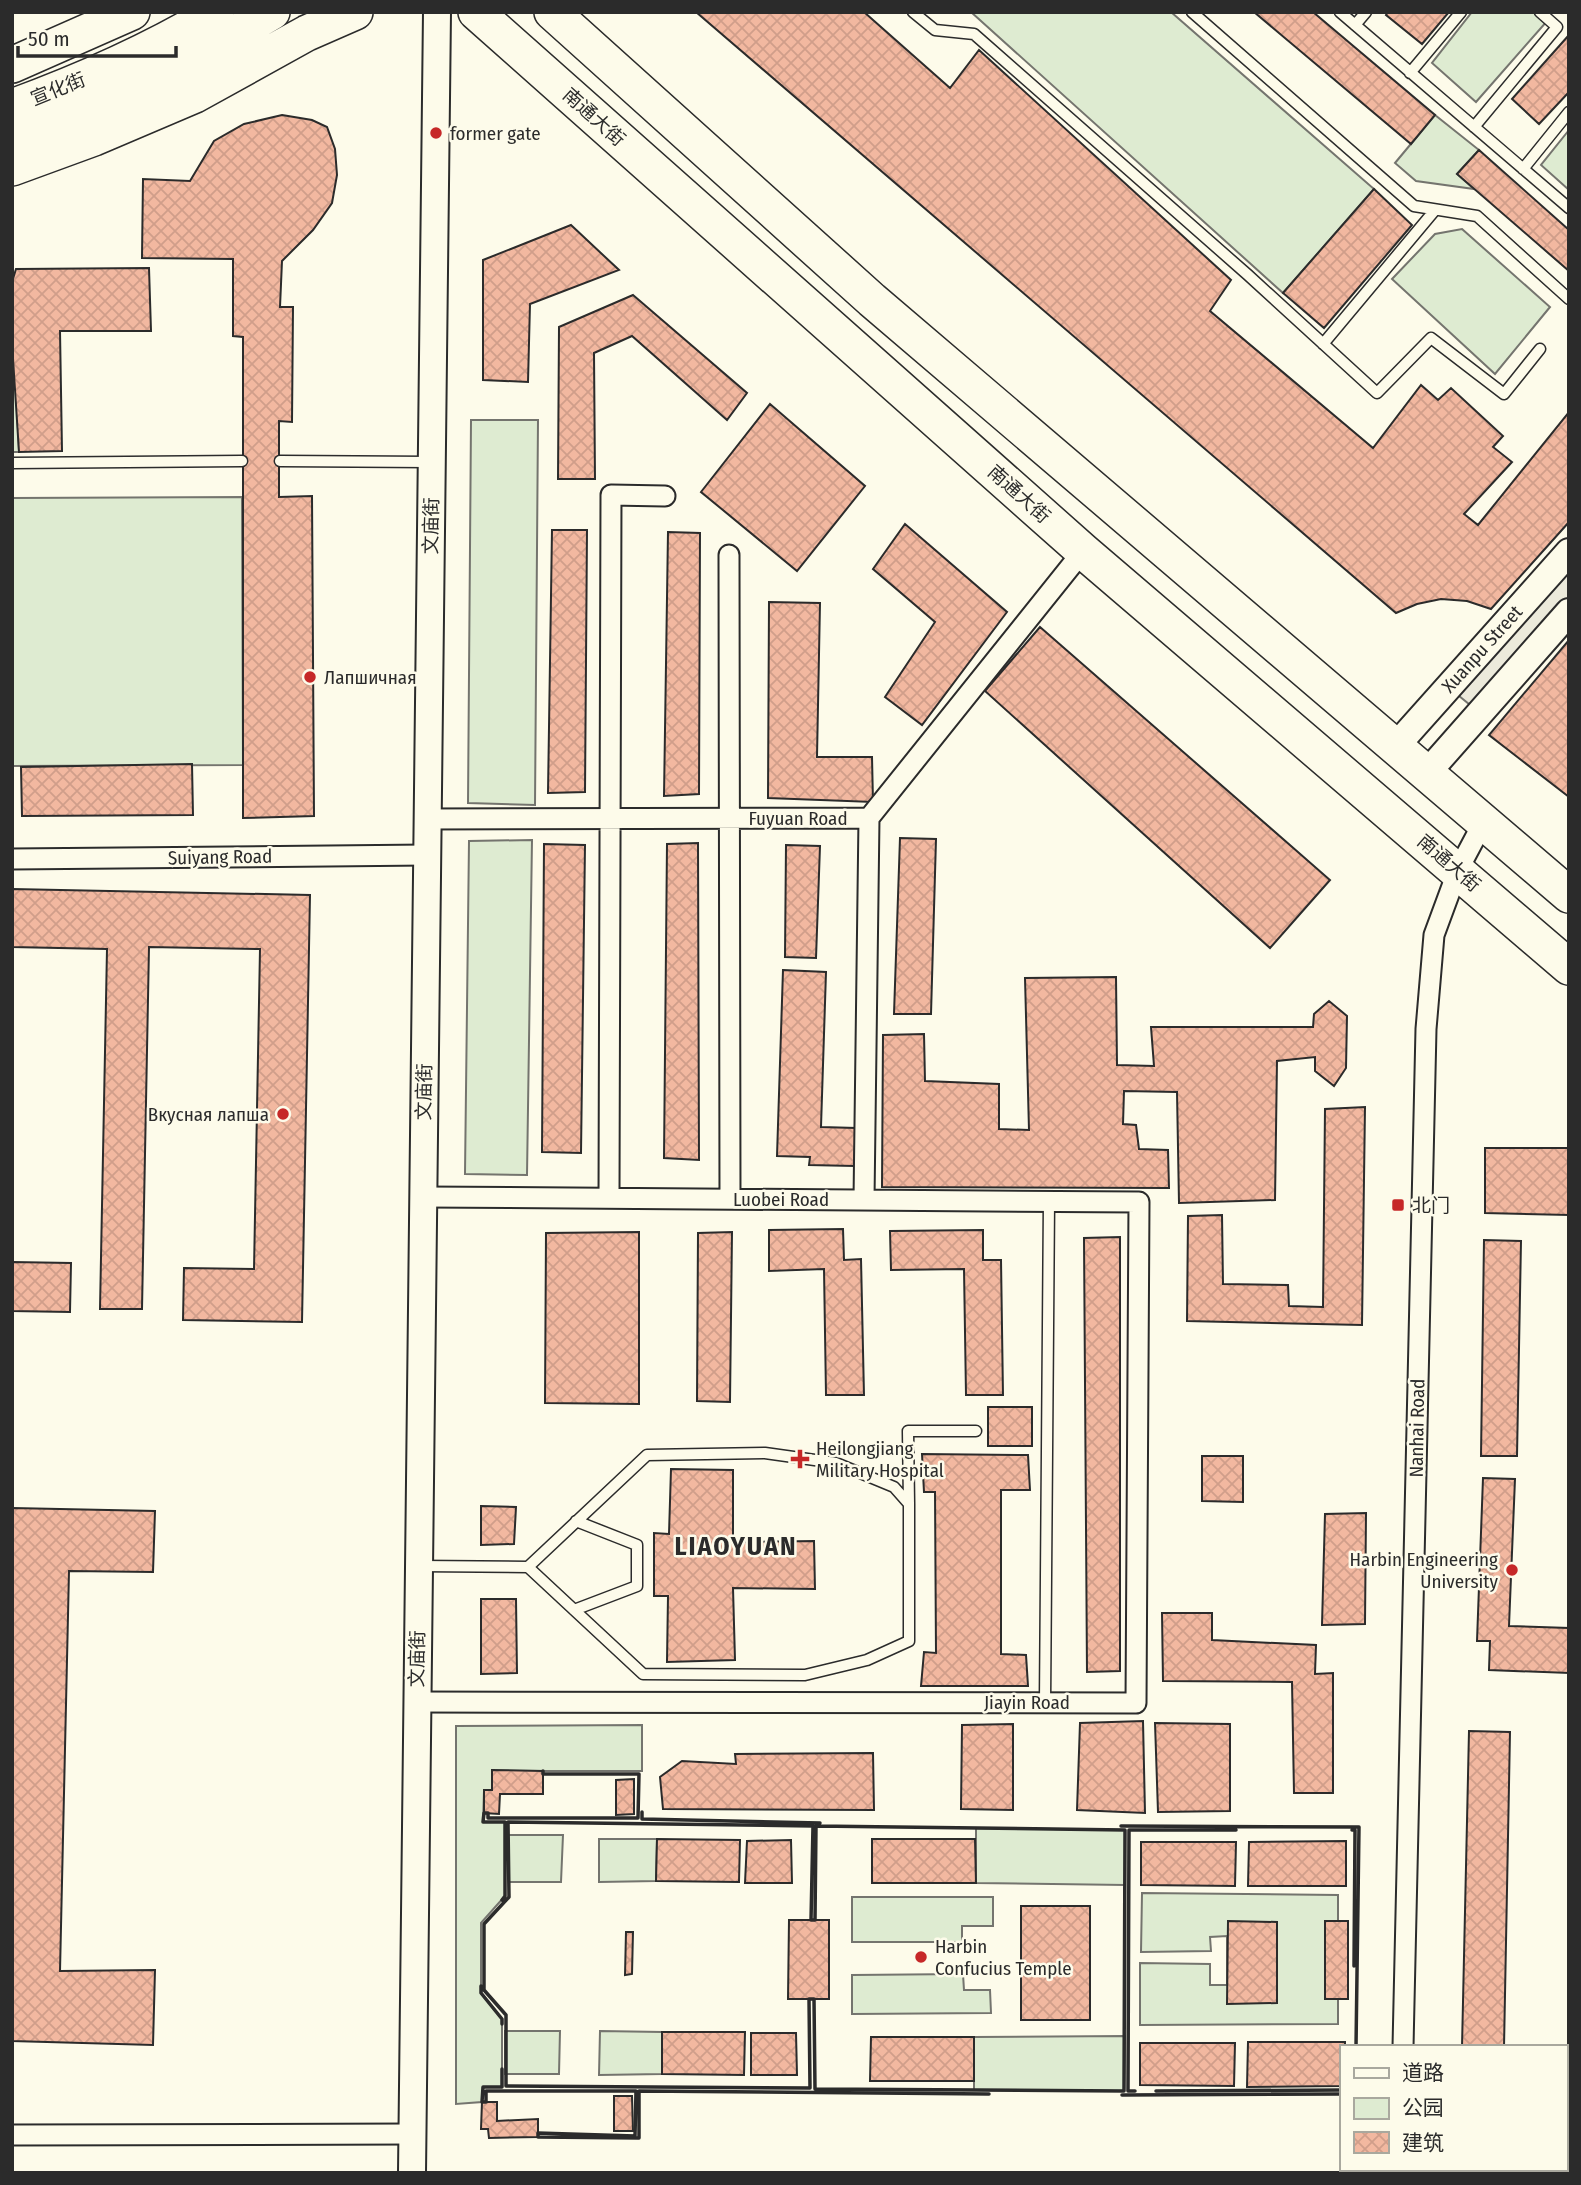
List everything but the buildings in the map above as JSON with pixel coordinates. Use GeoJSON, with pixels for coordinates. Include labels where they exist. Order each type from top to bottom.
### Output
{"type":"FeatureCollection","features":[{"type":"Feature","properties":{"kind":"highway"},"geometry":{"type":"LineString","coordinates":[[12,65],[132,12]]}},
{"type":"Feature","properties":{"kind":"highway","name":"宣化街"},"geometry":{"type":"LineString","coordinates":[[12,107],[71,85],[168,41],[216,12]]}},
{"type":"Feature","properties":{"kind":"highway"},"geometry":{"type":"LineString","coordinates":[[12,134],[125,90],[195,57],[272,12]]}},
{"type":"Feature","properties":{"kind":"highway"},"geometry":{"type":"LineString","coordinates":[[12,168],[94,138],[195,95],[307,33],[355,12]]}},
{"type":"Feature","properties":{"kind":"highway","name":"南通大街"},"geometry":{"type":"LineString","coordinates":[[476,12],[1083,551],[1569,967]]}},
{"type":"Feature","properties":{"kind":"highway"},"geometry":{"type":"LineString","coordinates":[[552,12],[872,300],[1569,895]]}},
{"type":"Feature","properties":{"kind":"main road","name":"文庙街"},"geometry":{"type":"LineString","coordinates":[[412,2173],[437,12]]}},
{"type":"Feature","properties":{"kind":"main road","name":"Xuanpu Street"},"geometry":{"type":"LineString","coordinates":[[1395,747],[1569,552]]}},
{"type":"Feature","properties":{"kind":"main road","name":"Xuanpu Street"},"geometry":{"type":"LineString","coordinates":[[1427,773],[1569,612]]}},
{"type":"Feature","properties":{"kind":"street"},"geometry":{"type":"LineString","coordinates":[[609,1198],[611,495],[665,496]]}},
{"type":"Feature","properties":{"kind":"street","name":"Fuyuan Road"},"geometry":{"type":"LineString","coordinates":[[428,819],[869,818],[1083,551]]}},
{"type":"Feature","properties":{"kind":"street"},"geometry":{"type":"LineString","coordinates":[[729,555],[730,1199]]}},
{"type":"Feature","properties":{"kind":"street"},"geometry":{"type":"LineString","coordinates":[[864,1200],[869,818]]}},
{"type":"Feature","properties":{"kind":"street","name":"Nanhai Road"},"geometry":{"type":"LineString","coordinates":[[1403,2045],[1426,1028],[1434,935],[1458,870],[1483,821]]}},
{"type":"Feature","properties":{"kind":"street","name":"Suiyang Road"},"geometry":{"type":"LineString","coordinates":[[12,859],[427,855]]}},
{"type":"Feature","properties":{"kind":"street","name":"Luobei Road"},"geometry":{"type":"LineString","coordinates":[[423,1196],[1139,1202]]}},
{"type":"Feature","properties":{"kind":"street","name":"Jiayin Road"},"geometry":{"type":"LineString","coordinates":[[417,1702],[1136,1703],[1139,1202]]}},
{"type":"Feature","properties":{"kind":"street"},"geometry":{"type":"LineString","coordinates":[[12,2135],[412,2134]]}},
{"type":"Feature","properties":{"kind":"lane"},"geometry":{"type":"LineString","coordinates":[[912,12],[935,30],[974,34],[1377,393],[1431,338],[1504,394],[1540,349]]}},
{"type":"Feature","properties":{"kind":"lane"},"geometry":{"type":"LineString","coordinates":[[1192,12],[1414,206],[1477,216],[1569,299]]}},
{"type":"Feature","properties":{"kind":"lane"},"geometry":{"type":"LineString","coordinates":[[1340,12],[1569,208]]}},
{"type":"Feature","properties":{"kind":"lane"},"geometry":{"type":"LineString","coordinates":[[1355,25],[1366,12]]}},
{"type":"Feature","properties":{"kind":"lane"},"geometry":{"type":"LineString","coordinates":[[1410,73],[1461,12]]}},
{"type":"Feature","properties":{"kind":"lane"},"geometry":{"type":"LineString","coordinates":[[1474,127],[1557,27],[1540,12]]}},
{"type":"Feature","properties":{"kind":"lane"},"geometry":{"type":"LineString","coordinates":[[1523,169],[1569,112]]}},
{"type":"Feature","properties":{"kind":"lane"},"geometry":{"type":"LineString","coordinates":[[1323,344],[1435,210]]}},
{"type":"Feature","properties":{"kind":"lane"},"geometry":{"type":"LineString","coordinates":[[12,463],[242,461]]}},
{"type":"Feature","properties":{"kind":"lane"},"geometry":{"type":"LineString","coordinates":[[280,461],[432,462]]}},
{"type":"Feature","properties":{"kind":"lane"},"geometry":{"type":"LineString","coordinates":[[1045,1702],[1049,1201]]}},
{"type":"Feature","properties":{"kind":"lane"},"geometry":{"type":"LineString","coordinates":[[419,1566],[528,1567],[643,1674],[805,1675],[867,1660],[909,1641],[908,1431],[976,1431]]}},
{"type":"Feature","properties":{"kind":"lane"},"geometry":{"type":"LineString","coordinates":[[528,1567],[647,1455],[765,1452],[835,1463],[894,1487],[909,1503]]}},
{"type":"Feature","properties":{"kind":"lane"},"geometry":{"type":"LineString","coordinates":[[573,1610],[637,1586],[637,1545],[576,1521]]}},
{"type":"Feature","properties":{"kind":"green space"},"geometry":{"type":"Polygon","coordinates":[[[971,12],[1171,12],[1374,189],[1283,293],[971,12]]]}},
{"type":"Feature","properties":{"kind":"green space"},"geometry":{"type":"Polygon","coordinates":[[[1472,12],[1540,12],[1548,20],[1476,102],[1432,63],[1472,12]]]}},
{"type":"Feature","properties":{"kind":"green space"},"geometry":{"type":"Polygon","coordinates":[[[1435,115],[1479,150],[1457,174],[1474,189],[1416,181],[1395,163],[1435,115]]]}},
{"type":"Feature","properties":{"kind":"green space"},"geometry":{"type":"Polygon","coordinates":[[[1569,130],[1569,190],[1541,165],[1569,130]]]}},
{"type":"Feature","properties":{"kind":"green space"},"geometry":{"type":"Polygon","coordinates":[[[1462,229],[1550,307],[1495,374],[1392,279],[1435,234],[1462,229]]]}},
{"type":"Feature","properties":{"kind":"green space"},"geometry":{"type":"Polygon","coordinates":[[[14,343],[19,452],[12,452],[14,343]]]}},
{"type":"Feature","properties":{"kind":"green space"},"geometry":{"type":"Polygon","coordinates":[[[471,420],[538,420],[535,805],[468,803],[471,420]]]}},
{"type":"Feature","properties":{"kind":"green space"},"geometry":{"type":"Polygon","coordinates":[[[242,497],[243,765],[12,766],[12,498],[242,497]]]}},
{"type":"Feature","properties":{"kind":"green space"},"geometry":{"type":"Polygon","coordinates":[[[532,840],[527,1175],[465,1174],[469,841],[532,840]]]}},
{"type":"Feature","properties":{"kind":"green space"},"geometry":{"type":"Polygon","coordinates":[[[642,1725],[642,1771],[493,1771],[492,1790],[484,1791],[483,1822],[505,1822],[505,1896],[481,1923],[481,1993],[502,2019],[502,2087],[483,2087],[482,2102],[456,2104],[456,1726],[642,1725]]]}},
{"type":"Feature","properties":{"kind":"green space"},"geometry":{"type":"Polygon","coordinates":[[[976,1828],[1125,1830],[1125,1885],[976,1883],[976,1828]]]}},
{"type":"Feature","properties":{"kind":"green space"},"geometry":{"type":"Polygon","coordinates":[[[508,1835],[563,1835],[561,1882],[509,1882],[508,1835]]]}},
{"type":"Feature","properties":{"kind":"green space"},"geometry":{"type":"Polygon","coordinates":[[[599,1839],[657,1839],[656,1881],[599,1882],[599,1839]]]}},
{"type":"Feature","properties":{"kind":"green space"},"geometry":{"type":"Polygon","coordinates":[[[1142,1893],[1338,1895],[1338,2024],[1140,2025],[1140,1963],[1210,1964],[1210,1985],[1227,1985],[1227,1936],[1210,1937],[1211,1951],[1141,1952],[1142,1893]]]}},
{"type":"Feature","properties":{"kind":"green space"},"geometry":{"type":"Polygon","coordinates":[[[852,1897],[993,1897],[993,1926],[962,1926],[962,1942],[852,1942],[852,1897]]]}},
{"type":"Feature","properties":{"kind":"green space"},"geometry":{"type":"Polygon","coordinates":[[[963,1974],[964,1990],[990,1990],[991,2013],[852,2014],[852,1975],[963,1974]]]}},
{"type":"Feature","properties":{"kind":"green space"},"geometry":{"type":"Polygon","coordinates":[[[505,2031],[560,2031],[559,2074],[505,2074],[505,2031]]]}},
{"type":"Feature","properties":{"kind":"green space"},"geometry":{"type":"Polygon","coordinates":[[[600,2031],[662,2032],[662,2074],[599,2075],[600,2031]]]}},
{"type":"Feature","properties":{"kind":"green space"},"geometry":{"type":"Polygon","coordinates":[[[1125,2036],[1124,2091],[974,2090],[974,2037],[1125,2036]]]}},
{"type":"Feature","properties":{"kind":"shaded area"},"geometry":{"type":"Polygon","coordinates":[[[1569,552],[1569,612],[1480,713],[1448,687],[1569,552]]]}},
{"type":"Feature","properties":{"kind":"wall"},"geometry":{"type":"LineString","coordinates":[[502,1900],[505,1896],[505,1822],[483,1822],[484,1813],[488,1813],[488,1818],[638,1818],[639,1774],[543,1774],[543,1771]]}},
{"type":"Feature","properties":{"kind":"wall"},"geometry":{"type":"LineString","coordinates":[[642,1812],[642,1819],[820,1823]]}},
{"type":"Feature","properties":{"kind":"wall"},"geometry":{"type":"LineString","coordinates":[[508,1822],[813,1826],[811,1920],[815,1920],[816,1826],[1125,1830],[1124,2091],[815,2089],[814,1999],[809,1999],[810,2088],[506,2086],[506,2015],[484,1990],[484,1924],[509,1897],[508,1822]]}},
{"type":"Feature","properties":{"kind":"wall"},"geometry":{"type":"LineString","coordinates":[[1121,1826],[1359,1827],[1356,2045]]}},
{"type":"Feature","properties":{"kind":"wall"},"geometry":{"type":"LineString","coordinates":[[1135,2091],[1128,2091],[1129,1830],[1236,1830]]}},
{"type":"Feature","properties":{"kind":"wall"},"geometry":{"type":"LineString","coordinates":[[1352,1830],[1355,1830],[1354,1966]]}},
{"type":"Feature","properties":{"kind":"wall"},"geometry":{"type":"LineString","coordinates":[[481,1986],[481,1993],[502,2019],[502,2024]]}},
{"type":"Feature","properties":{"kind":"wall"},"geometry":{"type":"LineString","coordinates":[[502,2069],[502,2087],[483,2087],[482,2102],[486,2102],[486,2091],[636,2091],[635,2136],[538,2133],[538,2137],[639,2138],[639,2091],[989,2094]]}},
{"type":"Feature","properties":{"kind":"wall"},"geometry":{"type":"LineString","coordinates":[[1156,2091],[1340,2090]]}},
{"type":"Feature","properties":{"kind":"wall"},"geometry":{"type":"LineString","coordinates":[[1122,2095],[1340,2094]]}},
{"type":"Feature","properties":{"kind":"place","name":"former gate"},"geometry":{"type":"Point","coordinates":[436,133]}},
{"type":"Feature","properties":{"kind":"place","name":"Лапшичная"},"geometry":{"type":"Point","coordinates":[310,677]}},
{"type":"Feature","properties":{"kind":"place","name":"Вкусная лапша"},"geometry":{"type":"Point","coordinates":[283,1114]}},
{"type":"Feature","properties":{"kind":"place","name":"北门"},"geometry":{"type":"Point","coordinates":[1398,1205]}},
{"type":"Feature","properties":{"kind":"place","name":"Heilongjiang Military Hospital"},"geometry":{"type":"Point","coordinates":[800,1459]}},
{"type":"Feature","properties":{"kind":"place","name":"Harbin Engineering University"},"geometry":{"type":"Point","coordinates":[1512,1570]}},
{"type":"Feature","properties":{"kind":"place","name":"Harbin Confucius Temple"},"geometry":{"type":"Point","coordinates":[921,1957]}},
{"type":"Feature","properties":{"kind":"district","name":"LIAOYUAN"},"geometry":{"type":"Point","coordinates":[736,1546]}}]}
